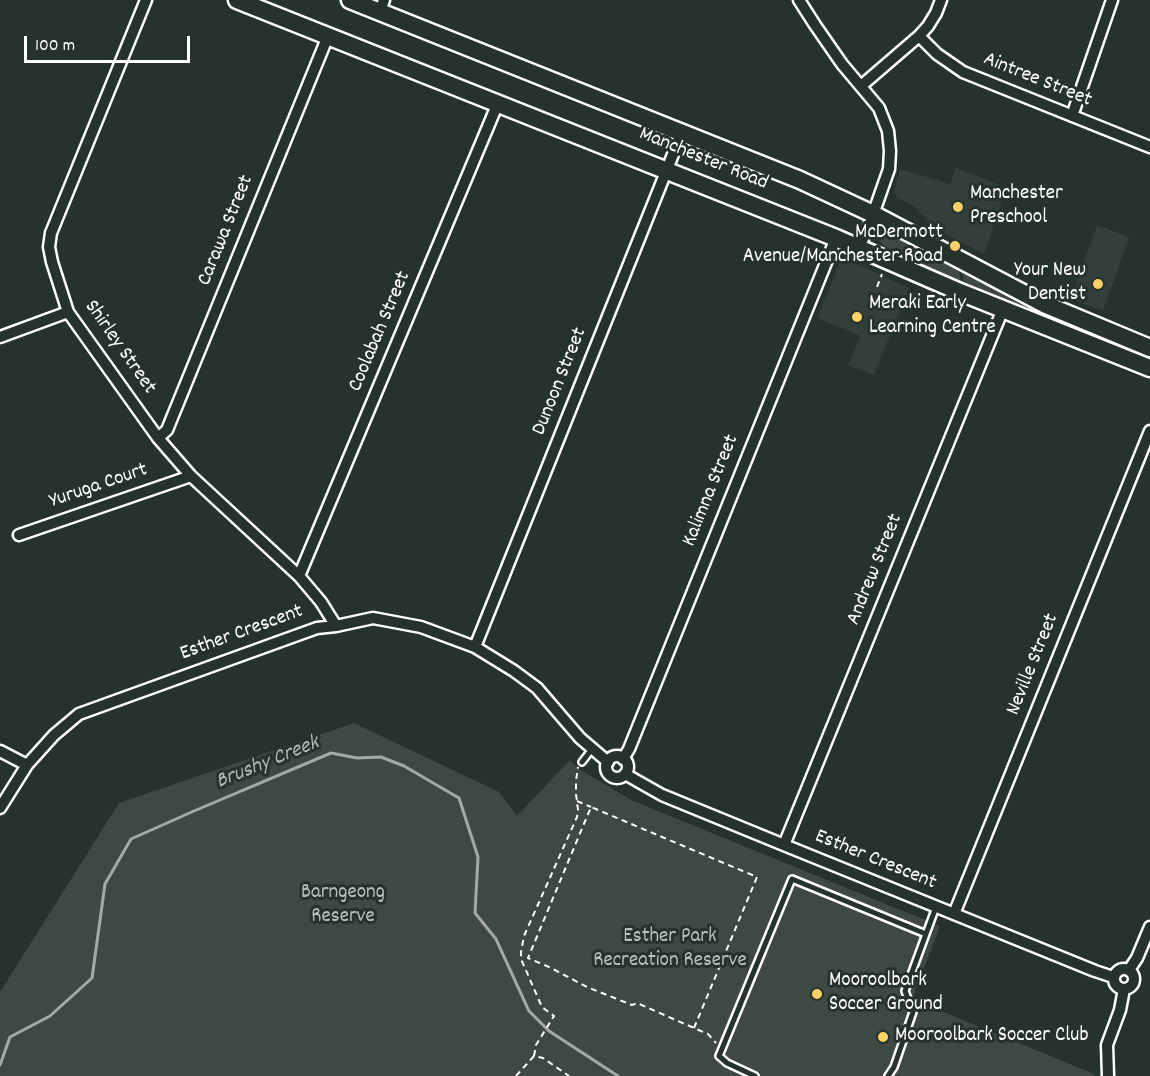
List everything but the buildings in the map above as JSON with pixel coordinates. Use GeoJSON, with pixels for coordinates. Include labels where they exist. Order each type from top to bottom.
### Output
{"type":"FeatureCollection","features":[{"type":"Feature","properties":{"kind":"main road","name":"Manchester Road"},"geometry":{"type":"LineString","coordinates":[[237,0],[836,238],[928,279],[1150,368]]}},
{"type":"Feature","properties":{"kind":"main road","name":"Manchester Road"},"geometry":{"type":"LineString","coordinates":[[350,0],[382,6],[801,180],[873,214],[1044,304],[1150,348]]}},
{"type":"Feature","properties":{"kind":"street","name":"Shirley Street"},"geometry":{"type":"LineString","coordinates":[[146,0],[51,233],[49,247],[68,312],[158,438],[191,476],[299,576],[321,602],[336,626]]}},
{"type":"Feature","properties":{"kind":"street"},"geometry":{"type":"LineString","coordinates":[[799,0],[835,54],[879,108],[888,131],[890,151],[888,169],[859,248]]}},
{"type":"Feature","properties":{"kind":"street"},"geometry":{"type":"LineString","coordinates":[[861,86],[920,36],[942,0]]}},
{"type":"Feature","properties":{"kind":"street"},"geometry":{"type":"LineString","coordinates":[[1072,116],[1112,0]]}},
{"type":"Feature","properties":{"kind":"street","name":"Carawa Street"},"geometry":{"type":"LineString","coordinates":[[158,438],[167,430],[328,36]]}},
{"type":"Feature","properties":{"kind":"street","name":"Aintree Street"},"geometry":{"type":"LineString","coordinates":[[920,36],[937,54],[963,72],[1150,147]]}},
{"type":"Feature","properties":{"kind":"street","name":"Coolabah Street"},"geometry":{"type":"LineString","coordinates":[[299,576],[498,103]]}},
{"type":"Feature","properties":{"kind":"street","name":"Dunoon Street"},"geometry":{"type":"LineString","coordinates":[[475,647],[682,132]]}},
{"type":"Feature","properties":{"kind":"street","name":"Kalimna Street"},"geometry":{"type":"LineString","coordinates":[[623,759],[836,238]]}},
{"type":"Feature","properties":{"kind":"street","name":"Andrew Street"},"geometry":{"type":"LineString","coordinates":[[784,845],[1003,309]]}},
{"type":"Feature","properties":{"kind":"street"},"geometry":{"type":"LineString","coordinates":[[0,336],[68,312]]}},
{"type":"Feature","properties":{"kind":"street","name":"Neville Street"},"geometry":{"type":"LineString","coordinates":[[954,914],[1150,431]]}},
{"type":"Feature","properties":{"kind":"street","name":"Yuruga Court"},"geometry":{"type":"LineString","coordinates":[[19,535],[191,476]]}},
{"type":"Feature","properties":{"kind":"street","name":"Esther Crescent"},"geometry":{"type":"LineString","coordinates":[[0,808],[27,765],[54,735],[79,714],[317,628],[373,618],[421,627],[475,647],[537,688],[580,738],[608,762]]}},
{"type":"Feature","properties":{"kind":"street"},"geometry":{"type":"LineString","coordinates":[[0,751],[27,765]]}},
{"type":"Feature","properties":{"kind":"street"},"geometry":{"type":"LineString","coordinates":[[612,757],[623,759],[627,764],[625,774],[620,778],[609,775],[606,769],[608,762],[612,757]]}},
{"type":"Feature","properties":{"kind":"street","name":"Esther Crescent"},"geometry":{"type":"LineString","coordinates":[[625,774],[662,795],[1113,977]]}},
{"type":"Feature","properties":{"kind":"street"},"geometry":{"type":"LineString","coordinates":[[1129,970],[1148,939],[1150,927]]}},
{"type":"Feature","properties":{"kind":"street"},"geometry":{"type":"LineString","coordinates":[[1124,968],[1134,975],[1134,982],[1129,988],[1124,989],[1116,986],[1113,977],[1118,970],[1124,968]]}},
{"type":"Feature","properties":{"kind":"street"},"geometry":{"type":"LineString","coordinates":[[1108,1076],[1107,1045],[1120,1010],[1124,989]]}},
{"type":"Feature","properties":{"kind":"lane"},"geometry":{"type":"LineString","coordinates":[[582,762],[592,749]]}},
{"type":"Feature","properties":{"kind":"lane"},"geometry":{"type":"LineString","coordinates":[[755,1076],[727,1063],[719,1056],[792,879],[926,934]]}},
{"type":"Feature","properties":{"kind":"lane"},"geometry":{"type":"LineString","coordinates":[[888,1076],[894,1067],[913,1012],[905,991],[936,907]]}},
{"type":"Feature","properties":{"kind":"path"},"geometry":{"type":"LineString","coordinates":[[877,287],[882,274]]}},
{"type":"Feature","properties":{"kind":"path"},"geometry":{"type":"LineString","coordinates":[[516,1076],[534,1056],[540,1038],[554,1016],[542,1007],[521,959],[521,952],[524,936],[577,818],[577,772],[582,762]]}},
{"type":"Feature","properties":{"kind":"path"},"geometry":{"type":"LineString","coordinates":[[577,801],[757,877],[694,1028]]}},
{"type":"Feature","properties":{"kind":"path"},"geometry":{"type":"LineString","coordinates":[[591,807],[528,958],[587,987],[632,1005],[637,1003],[708,1034],[722,1050]]}},
{"type":"Feature","properties":{"kind":"path"},"geometry":{"type":"LineString","coordinates":[[534,1056],[543,1058],[570,1076]]}},
{"type":"Feature","properties":{"kind":"shaded area","name":"Manchester Preschool"},"geometry":{"type":"Polygon","coordinates":[[[956,168],[1007,188],[984,254],[935,228],[911,204],[897,198],[894,191],[900,169],[950,184],[956,168]]]}},
{"type":"Feature","properties":{"kind":"shaded area"},"geometry":{"type":"Polygon","coordinates":[[[1097,225],[1129,237],[1103,311],[1071,299],[1097,225]]]}},
{"type":"Feature","properties":{"kind":"shaded area","name":"Meraki Early Learning Centre"},"geometry":{"type":"Polygon","coordinates":[[[846,259],[909,288],[874,375],[848,365],[860,336],[817,318],[840,262],[846,259]]]}},
{"type":"Feature","properties":{"kind":"green space"},"geometry":{"type":"Polygon","coordinates":[[[882,232],[896,235],[958,266],[961,283],[884,246],[877,238],[882,232]]]}},
{"type":"Feature","properties":{"kind":"green space"},"geometry":{"type":"Polygon","coordinates":[[[961,268],[1150,354],[1150,362],[986,295],[964,284],[961,268]]]}},
{"type":"Feature","properties":{"kind":"green space","name":"Barngeong Reserve"},"geometry":{"type":"Polygon","coordinates":[[[354,723],[499,792],[517,816],[570,760],[579,769],[631,800],[940,926],[912,999],[1094,1074],[1094,1076],[0,1076],[0,992],[119,803],[354,723]]]}},
{"type":"Feature","properties":{"kind":"waterway","name":"Brushy Creek"},"geometry":{"type":"LineString","coordinates":[[0,1065],[10,1037],[50,1016],[92,978],[105,884],[131,839],[331,753],[357,758],[381,757],[404,766],[459,798],[478,857],[475,913],[496,939],[529,1011],[549,1031],[618,1076]]}},
{"type":"Feature","properties":{"kind":"place","name":"Manchester Preschool"},"geometry":{"type":"Point","coordinates":[958,207]}},
{"type":"Feature","properties":{"kind":"place","name":"McDermott Avenue/Manchester Road"},"geometry":{"type":"Point","coordinates":[955,246]}},
{"type":"Feature","properties":{"kind":"place","name":"Your New Dentist"},"geometry":{"type":"Point","coordinates":[1098,284]}},
{"type":"Feature","properties":{"kind":"place","name":"Meraki Early Learning Centre"},"geometry":{"type":"Point","coordinates":[857,317]}},
{"type":"Feature","properties":{"kind":"place","name":"Mooroolbark Soccer Ground"},"geometry":{"type":"Point","coordinates":[817,994]}},
{"type":"Feature","properties":{"kind":"place","name":"Mooroolbark Soccer Club"},"geometry":{"type":"Point","coordinates":[883,1037]}},
{"type":"Feature","properties":{"kind":"park label","name":"Esther Park Recreation Reserve"},"geometry":{"type":"Point","coordinates":[670,950]}}]}
